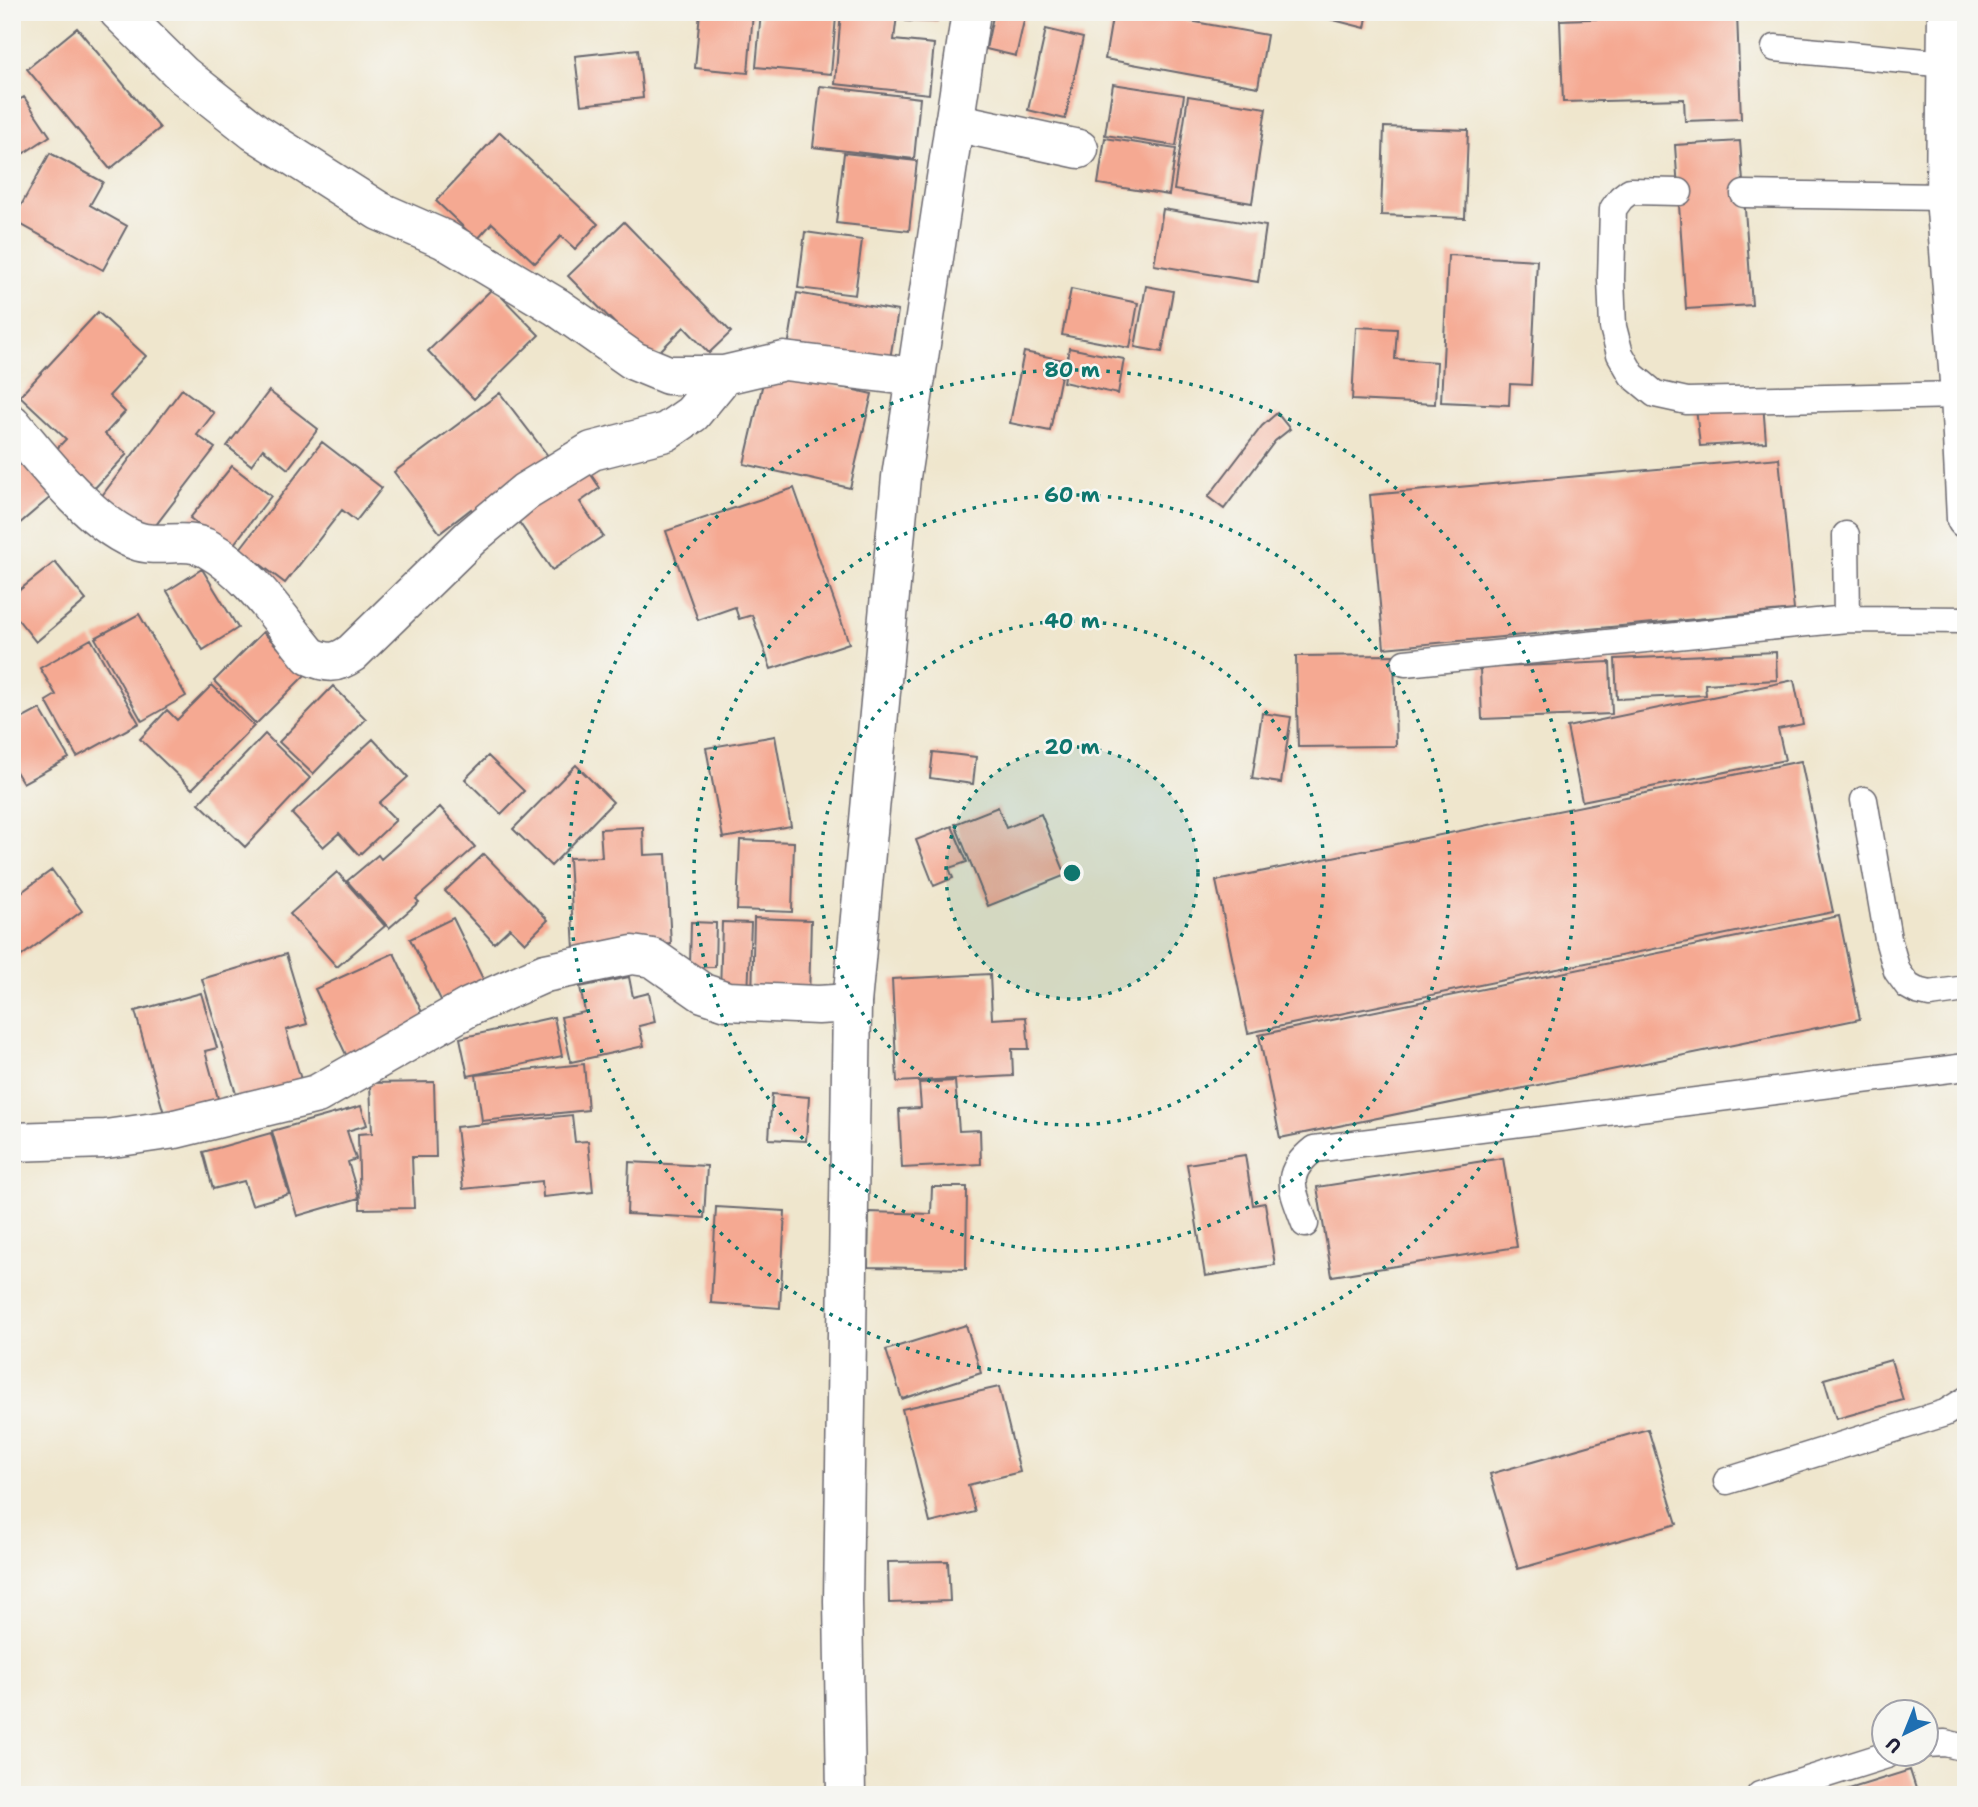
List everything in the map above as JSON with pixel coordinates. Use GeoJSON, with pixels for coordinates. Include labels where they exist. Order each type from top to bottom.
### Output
{"type":"FeatureCollection","features":[{"type":"Feature","properties":{"kind":"main road"},"geometry":{"type":"LineString","coordinates":[[119,12],[183,75],[254,132],[379,211],[443,239],[557,307],[634,361],[668,375],[724,375],[785,361],[916,377]]}},
{"type":"Feature","properties":{"kind":"main road"},"geometry":{"type":"LineString","coordinates":[[846,1795],[843,1601],[852,1003],[901,478],[971,12]]}},
{"type":"Feature","properties":{"kind":"main road"},"geometry":{"type":"LineString","coordinates":[[1947,12],[1944,197],[1961,395],[1966,519]]}},
{"type":"Feature","properties":{"kind":"main road"},"geometry":{"type":"LineString","coordinates":[[954,122],[1079,149]]}},
{"type":"Feature","properties":{"kind":"main road"},"geometry":{"type":"LineString","coordinates":[[12,424],[78,497],[117,532],[142,542],[197,543],[209,549],[243,574],[310,656],[324,663],[337,663],[352,653],[471,537],[525,492],[592,451],[666,432],[692,414],[724,375]]}},
{"type":"Feature","properties":{"kind":"main road"},"geometry":{"type":"LineString","coordinates":[[12,1142],[106,1139],[175,1129],[317,1094],[469,1007],[545,973],[632,955],[653,958],[703,993],[727,1001],[818,1005],[852,1003]]}},
{"type":"Feature","properties":{"kind":"lane"},"geometry":{"type":"LineString","coordinates":[[1775,48],[1947,64]]}},
{"type":"Feature","properties":{"kind":"lane"},"geometry":{"type":"LineString","coordinates":[[1679,192],[1630,191],[1614,209],[1611,279],[1613,327],[1619,354],[1632,375],[1655,394],[1687,401],[1961,395]]}},
{"type":"Feature","properties":{"kind":"lane"},"geometry":{"type":"LineString","coordinates":[[1744,194],[1944,197]]}},
{"type":"Feature","properties":{"kind":"lane"},"geometry":{"type":"LineString","coordinates":[[1846,534],[1847,620]]}},
{"type":"Feature","properties":{"kind":"lane"},"geometry":{"type":"LineString","coordinates":[[1405,663],[1847,620],[1966,620]]}},
{"type":"Feature","properties":{"kind":"lane"},"geometry":{"type":"LineString","coordinates":[[1864,800],[1896,971],[1917,991],[1930,994],[1966,989]]}},
{"type":"Feature","properties":{"kind":"lane"},"geometry":{"type":"LineString","coordinates":[[1305,1224],[1291,1184],[1296,1166],[1314,1149],[1966,1067]]}},
{"type":"Feature","properties":{"kind":"lane"},"geometry":{"type":"LineString","coordinates":[[1727,1481],[1945,1413],[1966,1400]]}},
{"type":"Feature","properties":{"kind":"lane"},"geometry":{"type":"LineString","coordinates":[[1940,1743],[1966,1748]]}},
{"type":"Feature","properties":{"kind":"lane"},"geometry":{"type":"LineString","coordinates":[[1760,1795],[1870,1760]]}},
{"type":"Feature","properties":{"kind":"building"},"geometry":{"type":"Polygon","coordinates":[[[700,12],[753,13],[748,73],[695,68],[700,12]]]}},
{"type":"Feature","properties":{"kind":"building"},"geometry":{"type":"Polygon","coordinates":[[[761,12],[836,17],[831,74],[756,67],[761,12]]]}},
{"type":"Feature","properties":{"kind":"building"},"geometry":{"type":"Polygon","coordinates":[[[841,12],[897,15],[894,40],[934,44],[929,94],[835,84],[841,12]]]}},
{"type":"Feature","properties":{"kind":"building"},"geometry":{"type":"Polygon","coordinates":[[[906,12],[938,12],[937,22],[906,21],[906,12]]]}},
{"type":"Feature","properties":{"kind":"building"},"geometry":{"type":"Polygon","coordinates":[[[994,12],[1026,12],[1016,56],[986,49],[994,12]]]}},
{"type":"Feature","properties":{"kind":"building"},"geometry":{"type":"Polygon","coordinates":[[[1113,12],[1140,12],[1267,35],[1258,87],[1105,59],[1113,12]]]}},
{"type":"Feature","properties":{"kind":"building"},"geometry":{"type":"Polygon","coordinates":[[[1302,12],[1368,12],[1365,28],[1302,12]]]}},
{"type":"Feature","properties":{"kind":"building"},"geometry":{"type":"Polygon","coordinates":[[[1737,14],[1741,119],[1685,121],[1684,99],[1563,102],[1560,20],[1737,14]]]}},
{"type":"Feature","properties":{"kind":"building"},"geometry":{"type":"Polygon","coordinates":[[[77,28],[160,128],[110,169],[27,69],[77,28]]]}},
{"type":"Feature","properties":{"kind":"building"},"geometry":{"type":"Polygon","coordinates":[[[1046,29],[1083,38],[1065,119],[1028,110],[1046,29]]]}},
{"type":"Feature","properties":{"kind":"building"},"geometry":{"type":"Polygon","coordinates":[[[638,49],[643,98],[581,105],[575,56],[638,49]]]}},
{"type":"Feature","properties":{"kind":"building"},"geometry":{"type":"Polygon","coordinates":[[[1113,84],[1184,95],[1176,146],[1105,135],[1113,84]]]}},
{"type":"Feature","properties":{"kind":"building"},"geometry":{"type":"Polygon","coordinates":[[[820,86],[920,98],[914,159],[813,147],[820,86]]]}},
{"type":"Feature","properties":{"kind":"building"},"geometry":{"type":"Polygon","coordinates":[[[1188,96],[1266,108],[1252,203],[1174,190],[1188,96]]]}},
{"type":"Feature","properties":{"kind":"building"},"geometry":{"type":"Polygon","coordinates":[[[24,97],[50,136],[12,161],[12,104],[24,97]]]}},
{"type":"Feature","properties":{"kind":"building"},"geometry":{"type":"Polygon","coordinates":[[[1384,127],[1468,130],[1465,218],[1381,215],[1384,127]]]}},
{"type":"Feature","properties":{"kind":"building"},"geometry":{"type":"Polygon","coordinates":[[[500,132],[598,224],[575,249],[561,236],[535,263],[492,223],[477,240],[436,201],[500,132]]]}},
{"type":"Feature","properties":{"kind":"building"},"geometry":{"type":"Polygon","coordinates":[[[1105,138],[1176,149],[1169,195],[1098,184],[1105,138]]]}},
{"type":"Feature","properties":{"kind":"building"},"geometry":{"type":"Polygon","coordinates":[[[1740,141],[1752,305],[1686,309],[1675,145],[1740,141]]]}},
{"type":"Feature","properties":{"kind":"building"},"geometry":{"type":"Polygon","coordinates":[[[50,153],[103,182],[90,205],[127,226],[103,270],[13,220],[50,153]]]}},
{"type":"Feature","properties":{"kind":"building"},"geometry":{"type":"Polygon","coordinates":[[[844,153],[917,161],[909,231],[836,223],[844,153]]]}},
{"type":"Feature","properties":{"kind":"building"},"geometry":{"type":"Polygon","coordinates":[[[1163,209],[1266,226],[1258,282],[1154,265],[1163,209]]]}},
{"type":"Feature","properties":{"kind":"building"},"geometry":{"type":"Polygon","coordinates":[[[624,222],[731,332],[709,353],[684,327],[651,360],[568,276],[624,222]]]}},
{"type":"Feature","properties":{"kind":"building"},"geometry":{"type":"Polygon","coordinates":[[[805,232],[862,240],[855,295],[798,288],[805,232]]]}},
{"type":"Feature","properties":{"kind":"building"},"geometry":{"type":"Polygon","coordinates":[[[1448,255],[1537,260],[1531,385],[1510,384],[1509,405],[1441,402],[1448,255]]]}},
{"type":"Feature","properties":{"kind":"building"},"geometry":{"type":"Polygon","coordinates":[[[1146,286],[1173,291],[1162,352],[1135,347],[1146,286]]]}},
{"type":"Feature","properties":{"kind":"building"},"geometry":{"type":"Polygon","coordinates":[[[493,288],[539,335],[474,399],[428,351],[493,288]]]}},
{"type":"Feature","properties":{"kind":"building"},"geometry":{"type":"Polygon","coordinates":[[[1071,289],[1138,303],[1130,348],[1062,335],[1071,289]]]}},
{"type":"Feature","properties":{"kind":"building"},"geometry":{"type":"Polygon","coordinates":[[[797,293],[898,311],[889,365],[788,347],[797,293]]]}},
{"type":"Feature","properties":{"kind":"building"},"geometry":{"type":"Polygon","coordinates":[[[98,312],[146,356],[109,396],[125,412],[105,434],[127,454],[90,493],[50,456],[66,439],[20,396],[98,312]]]}},
{"type":"Feature","properties":{"kind":"building"},"geometry":{"type":"Polygon","coordinates":[[[1356,327],[1397,329],[1395,359],[1437,362],[1435,404],[1352,400],[1356,327]]]}},
{"type":"Feature","properties":{"kind":"building"},"geometry":{"type":"Polygon","coordinates":[[[1069,348],[1124,359],[1118,394],[1063,382],[1069,348]]]}},
{"type":"Feature","properties":{"kind":"building"},"geometry":{"type":"Polygon","coordinates":[[[1024,352],[1064,360],[1050,431],[1010,423],[1024,352]]]}},
{"type":"Feature","properties":{"kind":"building"},"geometry":{"type":"Polygon","coordinates":[[[766,370],[872,394],[850,488],[744,464],[766,370]]]}},
{"type":"Feature","properties":{"kind":"building"},"geometry":{"type":"Polygon","coordinates":[[[182,389],[214,413],[197,435],[215,448],[149,534],[101,497],[182,389]]]}},
{"type":"Feature","properties":{"kind":"building"},"geometry":{"type":"Polygon","coordinates":[[[269,391],[318,429],[288,469],[263,449],[251,465],[227,446],[269,391]]]}},
{"type":"Feature","properties":{"kind":"building"},"geometry":{"type":"Polygon","coordinates":[[[500,393],[555,465],[480,521],[471,509],[440,533],[394,472],[500,393]]]}},
{"type":"Feature","properties":{"kind":"building"},"geometry":{"type":"Polygon","coordinates":[[[1763,403],[1766,442],[1700,446],[1696,408],[1763,403]]]}},
{"type":"Feature","properties":{"kind":"building"},"geometry":{"type":"Polygon","coordinates":[[[1277,413],[1290,429],[1275,441],[1224,509],[1208,497],[1262,426],[1277,413]]]}},
{"type":"Feature","properties":{"kind":"building"},"geometry":{"type":"Polygon","coordinates":[[[322,442],[382,488],[356,521],[342,510],[285,583],[240,549],[322,442]]]}},
{"type":"Feature","properties":{"kind":"building"},"geometry":{"type":"Polygon","coordinates":[[[1779,458],[1794,610],[1384,648],[1370,495],[1779,458]]]}},
{"type":"Feature","properties":{"kind":"building"},"geometry":{"type":"Polygon","coordinates":[[[22,460],[52,496],[12,530],[12,468],[22,460]]]}},
{"type":"Feature","properties":{"kind":"building"},"geometry":{"type":"Polygon","coordinates":[[[581,460],[600,488],[580,502],[603,536],[552,570],[510,509],[581,460]]]}},
{"type":"Feature","properties":{"kind":"building"},"geometry":{"type":"Polygon","coordinates":[[[232,466],[271,496],[230,549],[190,518],[232,466]]]}},
{"type":"Feature","properties":{"kind":"building"},"geometry":{"type":"Polygon","coordinates":[[[794,488],[849,643],[771,669],[752,615],[739,619],[735,607],[698,620],[666,531],[794,488]]]}},
{"type":"Feature","properties":{"kind":"building"},"geometry":{"type":"Polygon","coordinates":[[[55,562],[86,600],[36,642],[12,612],[12,596],[55,562]]]}},
{"type":"Feature","properties":{"kind":"building"},"geometry":{"type":"Polygon","coordinates":[[[202,569],[238,628],[203,650],[167,591],[202,569]]]}},
{"type":"Feature","properties":{"kind":"building"},"geometry":{"type":"Polygon","coordinates":[[[139,614],[186,696],[142,721],[95,638],[139,614]]]}},
{"type":"Feature","properties":{"kind":"building"},"geometry":{"type":"Polygon","coordinates":[[[263,632],[305,675],[256,724],[214,681],[263,632]]]}},
{"type":"Feature","properties":{"kind":"building"},"geometry":{"type":"Polygon","coordinates":[[[91,639],[139,723],[77,757],[46,701],[56,695],[40,668],[91,639]]]}},
{"type":"Feature","properties":{"kind":"building"},"geometry":{"type":"Polygon","coordinates":[[[1776,652],[1777,680],[1705,684],[1706,695],[1617,699],[1615,659],[1776,652]]]}},
{"type":"Feature","properties":{"kind":"building"},"geometry":{"type":"Polygon","coordinates":[[[1394,655],[1396,746],[1298,747],[1296,656],[1394,655]]]}},
{"type":"Feature","properties":{"kind":"building"},"geometry":{"type":"Polygon","coordinates":[[[1610,662],[1612,714],[1482,719],[1480,668],[1610,662]]]}},
{"type":"Feature","properties":{"kind":"building"},"geometry":{"type":"Polygon","coordinates":[[[1794,680],[1803,724],[1778,729],[1785,760],[1582,801],[1567,727],[1794,680]]]}},
{"type":"Feature","properties":{"kind":"building"},"geometry":{"type":"Polygon","coordinates":[[[212,685],[254,726],[192,789],[140,739],[167,710],[177,720],[212,685]]]}},
{"type":"Feature","properties":{"kind":"building"},"geometry":{"type":"Polygon","coordinates":[[[333,686],[366,719],[313,774],[279,742],[333,686]]]}},
{"type":"Feature","properties":{"kind":"building"},"geometry":{"type":"Polygon","coordinates":[[[40,709],[69,758],[23,783],[12,765],[12,724],[40,709]]]}},
{"type":"Feature","properties":{"kind":"building"},"geometry":{"type":"Polygon","coordinates":[[[1262,713],[1291,717],[1281,783],[1252,779],[1262,713]]]}},
{"type":"Feature","properties":{"kind":"building"},"geometry":{"type":"Polygon","coordinates":[[[265,734],[310,778],[245,847],[199,803],[265,734]]]}},
{"type":"Feature","properties":{"kind":"building"},"geometry":{"type":"Polygon","coordinates":[[[775,736],[791,826],[723,838],[706,748],[775,736]]]}},
{"type":"Feature","properties":{"kind":"building"},"geometry":{"type":"Polygon","coordinates":[[[373,739],[408,777],[379,803],[396,820],[359,855],[339,833],[323,847],[292,814],[373,739]]]}},
{"type":"Feature","properties":{"kind":"building"},"geometry":{"type":"Polygon","coordinates":[[[933,752],[976,757],[973,784],[930,778],[933,752]]]}},
{"type":"Feature","properties":{"kind":"building"},"geometry":{"type":"Polygon","coordinates":[[[488,756],[524,791],[501,814],[465,779],[488,756]]]}},
{"type":"Feature","properties":{"kind":"building"},"geometry":{"type":"Polygon","coordinates":[[[1801,761],[1833,912],[1248,1033],[1216,881],[1801,761]]]}},
{"type":"Feature","properties":{"kind":"building"},"geometry":{"type":"Polygon","coordinates":[[[576,765],[613,802],[551,866],[513,829],[576,765]]]}},
{"type":"Feature","properties":{"kind":"building"},"geometry":{"type":"Polygon","coordinates":[[[440,807],[475,847],[416,899],[419,902],[389,928],[347,881],[378,855],[381,859],[440,807]]]}},
{"type":"Feature","properties":{"kind":"building"},"geometry":{"type":"Polygon","coordinates":[[[998,807],[1006,828],[1041,814],[1066,875],[988,906],[955,824],[998,807]]]}},
{"type":"Feature","properties":{"kind":"building"},"geometry":{"type":"Polygon","coordinates":[[[952,826],[967,862],[949,868],[953,878],[934,886],[916,840],[952,826]]]}},
{"type":"Feature","properties":{"kind":"building"},"geometry":{"type":"Polygon","coordinates":[[[643,827],[644,855],[666,854],[671,944],[574,949],[569,858],[602,857],[600,829],[643,827]]]}},
{"type":"Feature","properties":{"kind":"building"},"geometry":{"type":"Polygon","coordinates":[[[740,840],[794,842],[792,912],[737,910],[740,840]]]}},
{"type":"Feature","properties":{"kind":"building"},"geometry":{"type":"Polygon","coordinates":[[[484,854],[548,920],[525,943],[510,928],[494,943],[445,891],[484,854]]]}},
{"type":"Feature","properties":{"kind":"building"},"geometry":{"type":"Polygon","coordinates":[[[52,870],[82,911],[12,963],[12,899],[52,870]]]}},
{"type":"Feature","properties":{"kind":"building"},"geometry":{"type":"Polygon","coordinates":[[[337,872],[385,926],[337,967],[290,914],[337,872]]]}},
{"type":"Feature","properties":{"kind":"building"},"geometry":{"type":"Polygon","coordinates":[[[1839,916],[1860,1019],[1280,1138],[1259,1035],[1839,916]]]}},
{"type":"Feature","properties":{"kind":"building"},"geometry":{"type":"Polygon","coordinates":[[[453,918],[485,983],[443,1004],[410,939],[453,918]]]}},
{"type":"Feature","properties":{"kind":"building"},"geometry":{"type":"Polygon","coordinates":[[[754,918],[811,920],[809,1000],[752,998],[754,918]]]}},
{"type":"Feature","properties":{"kind":"building"},"geometry":{"type":"Polygon","coordinates":[[[691,922],[716,923],[715,967],[690,967],[691,922]]]}},
{"type":"Feature","properties":{"kind":"building"},"geometry":{"type":"Polygon","coordinates":[[[722,922],[751,923],[748,995],[720,994],[722,922]]]}},
{"type":"Feature","properties":{"kind":"building"},"geometry":{"type":"Polygon","coordinates":[[[394,953],[428,1025],[349,1061],[315,989],[394,953]]]}},
{"type":"Feature","properties":{"kind":"building"},"geometry":{"type":"Polygon","coordinates":[[[286,954],[307,1024],[286,1030],[303,1086],[239,1104],[202,979],[286,954]]]}},
{"type":"Feature","properties":{"kind":"building"},"geometry":{"type":"Polygon","coordinates":[[[990,974],[992,1019],[1026,1017],[1029,1049],[1012,1049],[1013,1076],[897,1082],[892,979],[990,974]]]}},
{"type":"Feature","properties":{"kind":"building"},"geometry":{"type":"Polygon","coordinates":[[[629,977],[633,997],[649,993],[655,1022],[639,1026],[644,1046],[571,1062],[561,1017],[585,1012],[580,987],[629,977]]]}},
{"type":"Feature","properties":{"kind":"building"},"geometry":{"type":"Polygon","coordinates":[[[201,993],[217,1048],[205,1051],[219,1102],[165,1117],[135,1011],[201,993]]]}},
{"type":"Feature","properties":{"kind":"building"},"geometry":{"type":"Polygon","coordinates":[[[554,1017],[562,1056],[468,1076],[460,1038],[554,1017]]]}},
{"type":"Feature","properties":{"kind":"building"},"geometry":{"type":"Polygon","coordinates":[[[584,1064],[588,1110],[482,1121],[476,1075],[584,1064]]]}},
{"type":"Feature","properties":{"kind":"building"},"geometry":{"type":"Polygon","coordinates":[[[955,1081],[959,1131],[980,1130],[981,1164],[902,1168],[899,1109],[921,1108],[919,1083],[955,1081]]]}},
{"type":"Feature","properties":{"kind":"building"},"geometry":{"type":"Polygon","coordinates":[[[434,1082],[436,1157],[412,1157],[414,1208],[360,1209],[358,1134],[372,1133],[370,1083],[434,1082]]]}},
{"type":"Feature","properties":{"kind":"building"},"geometry":{"type":"Polygon","coordinates":[[[772,1094],[809,1097],[806,1141],[769,1139],[772,1094]]]}},
{"type":"Feature","properties":{"kind":"building"},"geometry":{"type":"Polygon","coordinates":[[[361,1106],[367,1125],[347,1131],[356,1159],[348,1162],[359,1198],[297,1216],[272,1131],[361,1106]]]}},
{"type":"Feature","properties":{"kind":"building"},"geometry":{"type":"Polygon","coordinates":[[[572,1115],[575,1142],[588,1141],[593,1192],[543,1197],[542,1181],[463,1189],[456,1127],[572,1115]]]}},
{"type":"Feature","properties":{"kind":"building"},"geometry":{"type":"Polygon","coordinates":[[[271,1133],[289,1194],[252,1205],[244,1181],[213,1189],[203,1152],[271,1133]]]}},
{"type":"Feature","properties":{"kind":"building"},"geometry":{"type":"Polygon","coordinates":[[[1245,1155],[1253,1205],[1265,1203],[1275,1265],[1205,1276],[1187,1164],[1245,1155]]]}},
{"type":"Feature","properties":{"kind":"building"},"geometry":{"type":"Polygon","coordinates":[[[1503,1158],[1517,1247],[1332,1276],[1317,1187],[1503,1158]]]}},
{"type":"Feature","properties":{"kind":"building"},"geometry":{"type":"Polygon","coordinates":[[[629,1162],[707,1166],[704,1218],[627,1214],[629,1162]]]}},
{"type":"Feature","properties":{"kind":"building"},"geometry":{"type":"Polygon","coordinates":[[[932,1187],[967,1187],[966,1269],[868,1267],[869,1212],[931,1214],[932,1187]]]}},
{"type":"Feature","properties":{"kind":"building"},"geometry":{"type":"Polygon","coordinates":[[[716,1207],[785,1211],[780,1308],[711,1303],[716,1207]]]}},
{"type":"Feature","properties":{"kind":"building"},"geometry":{"type":"Polygon","coordinates":[[[966,1325],[981,1373],[902,1399],[886,1350],[966,1325]]]}},
{"type":"Feature","properties":{"kind":"building"},"geometry":{"type":"Polygon","coordinates":[[[1891,1360],[1903,1400],[1836,1419],[1824,1379],[1891,1360]]]}},
{"type":"Feature","properties":{"kind":"building"},"geometry":{"type":"Polygon","coordinates":[[[999,1387],[1020,1472],[968,1485],[975,1512],[930,1523],[902,1409],[999,1387]]]}},
{"type":"Feature","properties":{"kind":"building"},"geometry":{"type":"Polygon","coordinates":[[[1648,1429],[1677,1524],[1518,1569],[1490,1474],[1648,1429]]]}},
{"type":"Feature","properties":{"kind":"building"},"geometry":{"type":"Polygon","coordinates":[[[948,1561],[950,1601],[889,1603],[888,1562],[948,1561]]]}},
{"type":"Feature","properties":{"kind":"building"},"geometry":{"type":"Polygon","coordinates":[[[1910,1770],[1918,1795],[1833,1795],[1833,1794],[1910,1770]]]}}]}
